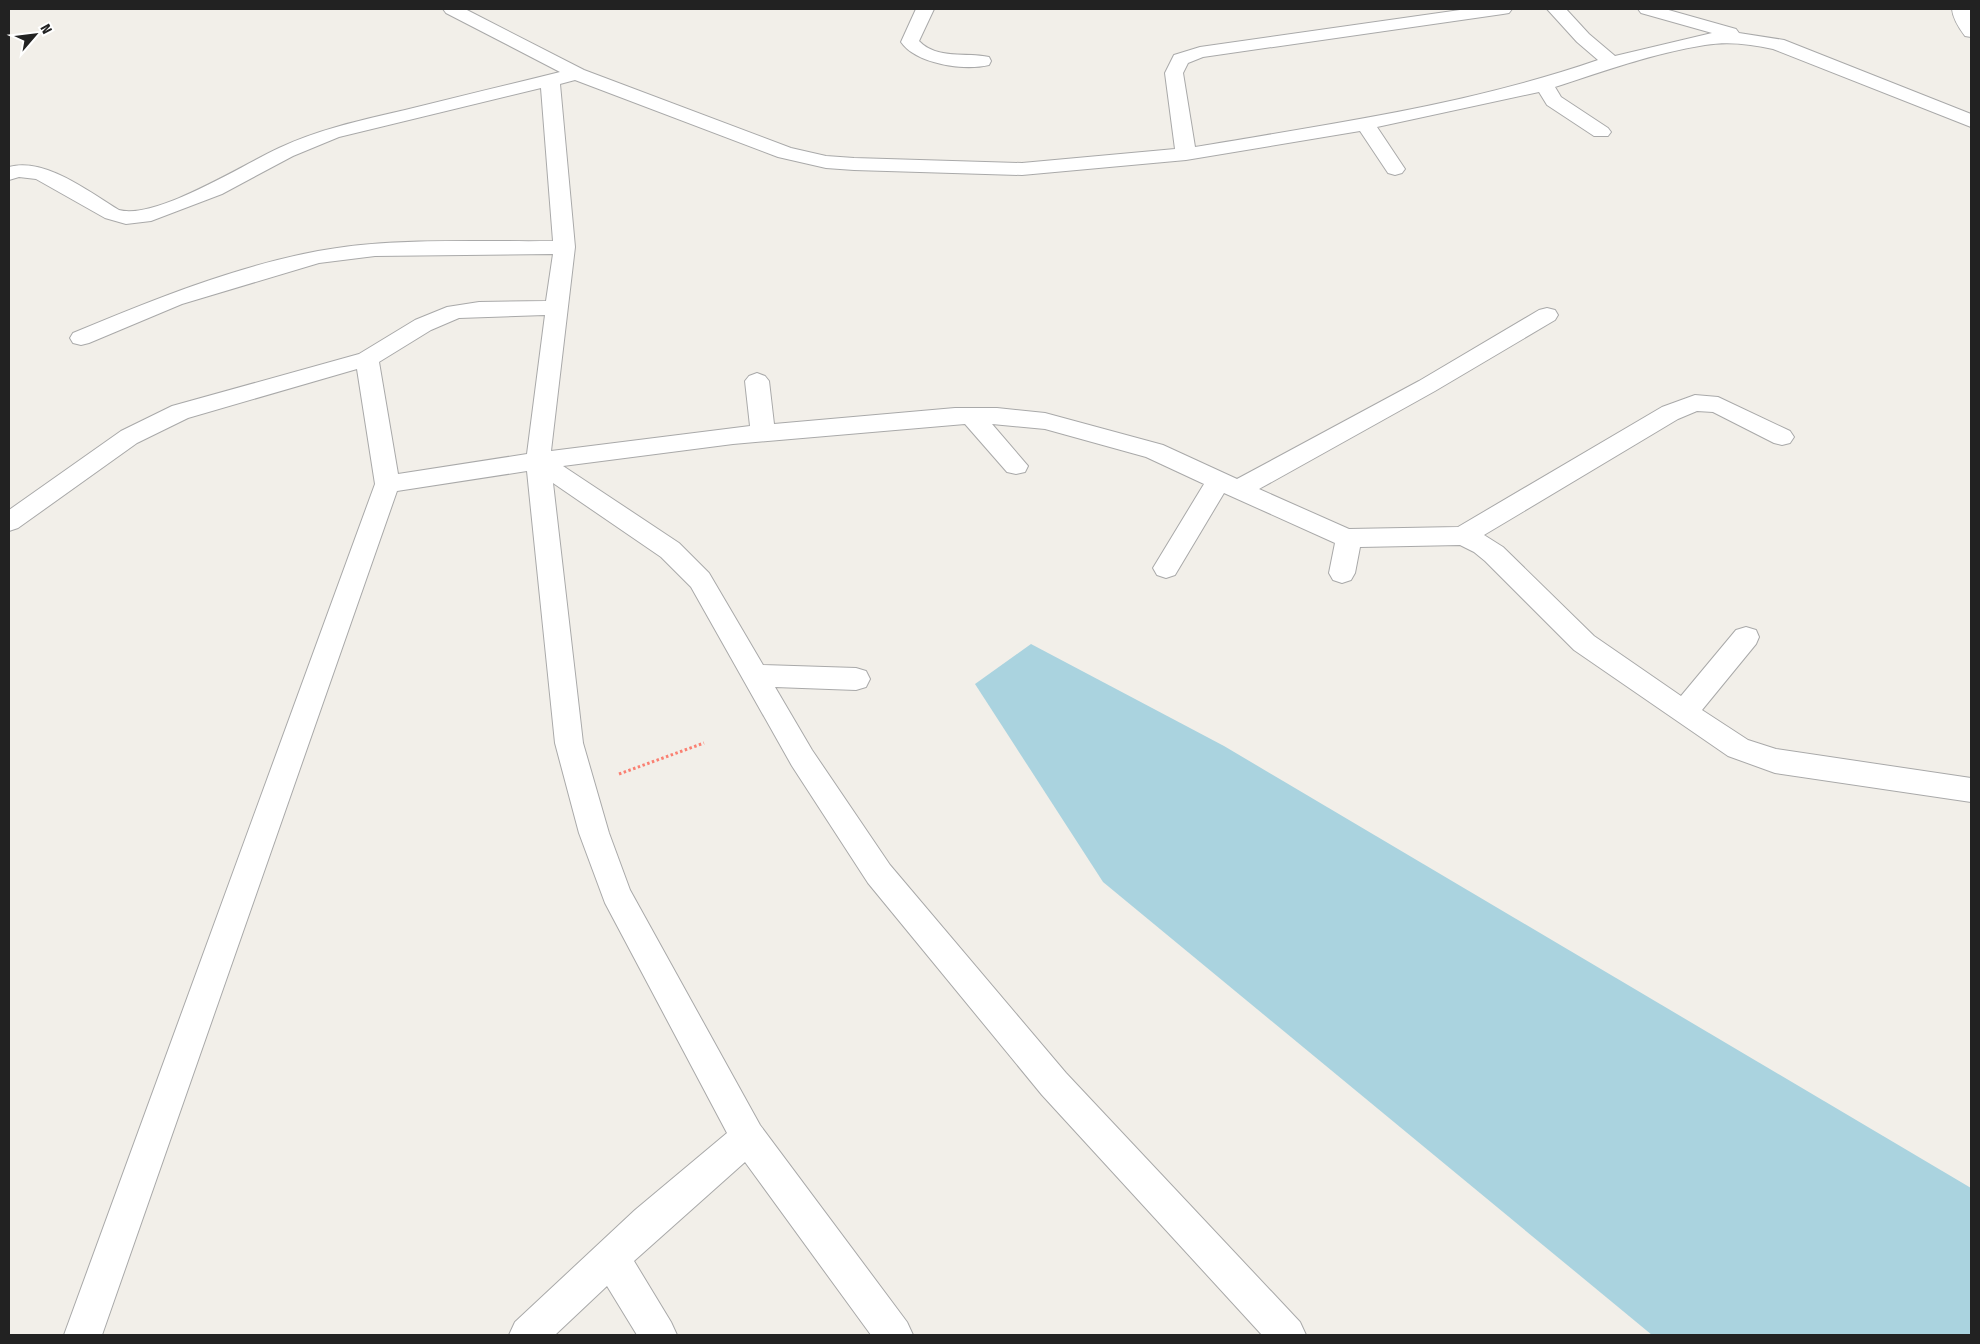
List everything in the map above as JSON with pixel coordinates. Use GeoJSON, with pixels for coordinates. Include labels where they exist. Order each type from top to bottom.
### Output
{"type":"FeatureCollection","features":[{"type":"Feature","properties":{"kind":"street"},"geometry":{"type":"LineString","coordinates":[[452,9],[577,74],[785,153],[826,162],[1022,169],[1186,154],[1365,124],[1544,85],[1611,62],[1706,39],[1746,38]]}},
{"type":"Feature","properties":{"kind":"street"},"geometry":{"type":"LineString","coordinates":[[925,9],[910,42],[916,50],[934,57],[982,61]]}},
{"type":"Feature","properties":{"kind":"street"},"geometry":{"type":"LineString","coordinates":[[1186,154],[1174,73],[1181,59],[1200,52],[1503,9]]}},
{"type":"Feature","properties":{"kind":"street"},"geometry":{"type":"LineString","coordinates":[[1556,9],[1583,38],[1611,62]]}},
{"type":"Feature","properties":{"kind":"street"},"geometry":{"type":"LineString","coordinates":[[1647,9],[1746,38],[1778,44],[1971,121]]}},
{"type":"Feature","properties":{"kind":"street"},"geometry":{"type":"LineString","coordinates":[[1961,9],[1962,16],[1971,32]]}},
{"type":"Feature","properties":{"kind":"street"},"geometry":{"type":"LineString","coordinates":[[9,174],[18,171],[41,173],[112,214],[126,218],[151,215],[214,190],[307,142],[381,120],[577,74]]}},
{"type":"Feature","properties":{"kind":"street"},"geometry":{"type":"LineString","coordinates":[[550,81],[564,247],[538,461],[569,744],[583,786],[594,833],[616,894],[748,1137],[894,1335]]}},
{"type":"Feature","properties":{"kind":"street"},"geometry":{"type":"LineString","coordinates":[[1544,85],[1554,101],[1601,132]]}},
{"type":"Feature","properties":{"kind":"street"},"geometry":{"type":"LineString","coordinates":[[1365,124],[1395,169]]}},
{"type":"Feature","properties":{"kind":"street"},"geometry":{"type":"LineString","coordinates":[[82,338],[174,299],[318,257],[375,250],[564,247]]}},
{"type":"Feature","properties":{"kind":"street"},"geometry":{"type":"LineString","coordinates":[[9,522],[129,437],[180,412],[367,359],[423,325],[455,312],[479,308],[556,308]]}},
{"type":"Feature","properties":{"kind":"street"},"geometry":{"type":"LineString","coordinates":[[1166,568],[1228,485],[1427,386],[1547,315]]}},
{"type":"Feature","properties":{"kind":"street"},"geometry":{"type":"LineString","coordinates":[[83,1335],[387,484],[367,359]]}},
{"type":"Feature","properties":{"kind":"street"},"geometry":{"type":"LineString","coordinates":[[757,381],[763,433]]}},
{"type":"Feature","properties":{"kind":"street"},"geometry":{"type":"LineString","coordinates":[[1463,536],[1670,413],[1696,404],[1718,405],[1782,438]]}},
{"type":"Feature","properties":{"kind":"street"},"geometry":{"type":"LineString","coordinates":[[387,484],[538,461],[763,433],[971,416],[997,416],[1045,421],[1154,451],[1334,534],[1349,538],[1463,536],[1483,545],[1494,554],[1584,643],[1615,666],[1738,748],[1775,761],[1971,790]]}},
{"type":"Feature","properties":{"kind":"street"},"geometry":{"type":"LineString","coordinates":[[971,416],[1016,466]]}},
{"type":"Feature","properties":{"kind":"street"},"geometry":{"type":"LineString","coordinates":[[538,461],[670,550],[700,580],[802,758],[879,874],[1054,1084],[1286,1335]]}},
{"type":"Feature","properties":{"kind":"street"},"geometry":{"type":"LineString","coordinates":[[1342,572],[1349,538]]}},
{"type":"Feature","properties":{"kind":"street"},"geometry":{"type":"LineString","coordinates":[[1684,712],[1746,638]]}},
{"type":"Feature","properties":{"kind":"street"},"geometry":{"type":"LineString","coordinates":[[754,675],[856,679]]}},
{"type":"Feature","properties":{"kind":"street"},"geometry":{"type":"LineString","coordinates":[[528,1335],[612,1259],[648,1223],[748,1137]]}},
{"type":"Feature","properties":{"kind":"street"},"geometry":{"type":"LineString","coordinates":[[612,1259],[658,1335]]}},
{"type":"Feature","properties":{"kind":"path"},"geometry":{"type":"LineString","coordinates":[[583,786],[704,743]]}},
{"type":"Feature","properties":{"kind":"water"},"geometry":{"type":"Polygon","coordinates":[[[1031,644],[1224,746],[1971,1188],[1971,1335],[1652,1335],[1103,882],[975,684],[1031,644]]]}}]}
